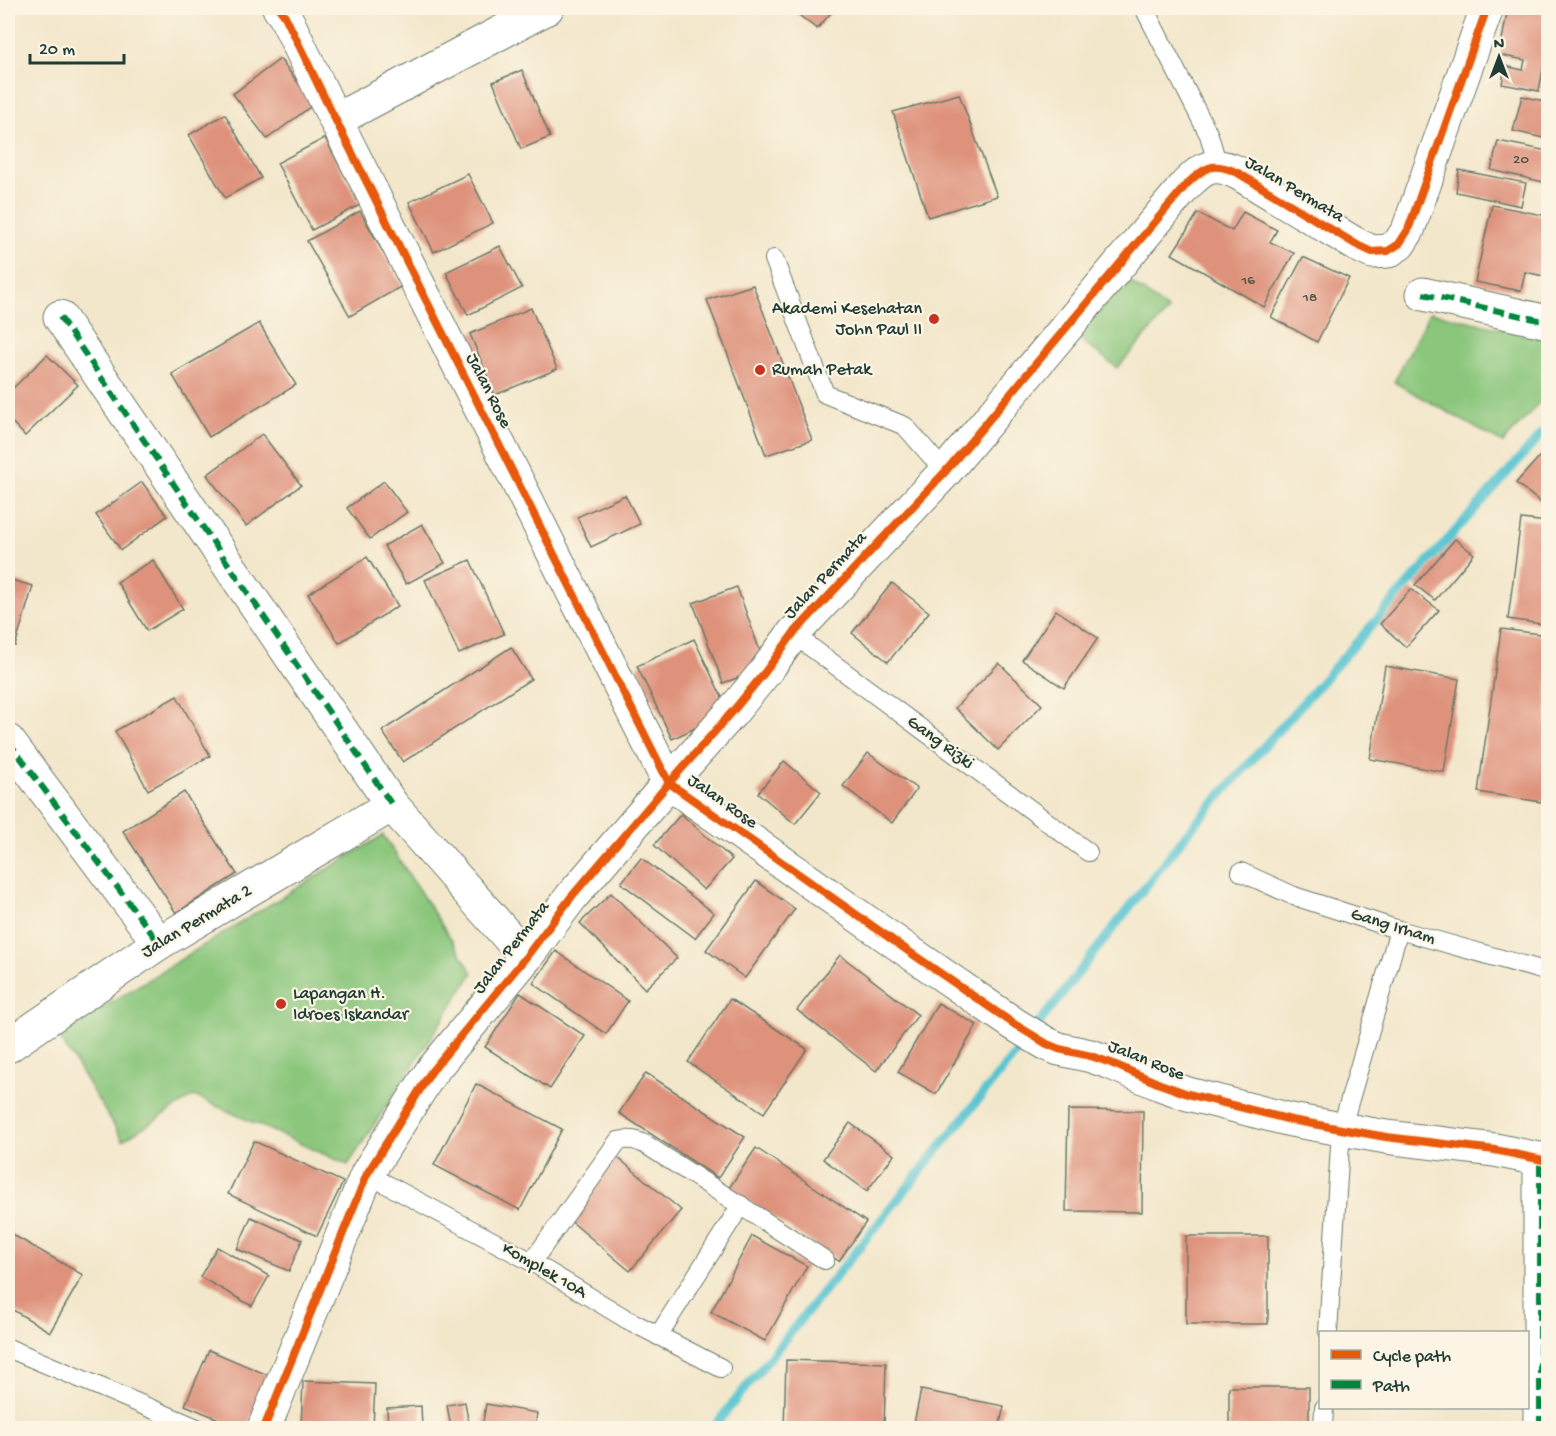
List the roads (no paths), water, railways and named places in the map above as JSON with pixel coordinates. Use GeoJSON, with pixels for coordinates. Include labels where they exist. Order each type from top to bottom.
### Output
{"type":"FeatureCollection","features":[{"type":"Feature","properties":{"kind":"street","name":"Jalan Rose"},"geometry":{"type":"LineString","coordinates":[[279,8],[669,783],[911,953],[1047,1044],[1111,1063],[1188,1094],[1291,1120],[1341,1130],[1495,1150],[1544,1160]]}},
{"type":"Feature","properties":{"kind":"street"},"geometry":{"type":"LineString","coordinates":[[336,120],[547,8]]}},
{"type":"Feature","properties":{"kind":"street","name":"Jalan Permata"},"geometry":{"type":"LineString","coordinates":[[264,1428],[367,1174],[431,1072],[526,957],[572,896],[733,711],[793,634],[945,472],[1186,186],[1207,168],[1218,166],[1238,172],[1364,249],[1372,252],[1388,251],[1399,244],[1408,230],[1487,8]]}},
{"type":"Feature","properties":{"kind":"street"},"geometry":{"type":"LineString","coordinates":[[1423,294],[1548,322]]}},
{"type":"Feature","properties":{"kind":"street"},"geometry":{"type":"LineString","coordinates":[[60,317],[392,805],[526,957]]}},
{"type":"Feature","properties":{"kind":"street"},"geometry":{"type":"LineString","coordinates":[[8,741],[159,943]]}},
{"type":"Feature","properties":{"kind":"street","name":"Jalan Permata 2"},"geometry":{"type":"LineString","coordinates":[[8,1046],[159,943],[392,805]]}},
{"type":"Feature","properties":{"kind":"street"},"geometry":{"type":"LineString","coordinates":[[1540,1428],[1544,1160]]}},
{"type":"Feature","properties":{"kind":"lane"},"geometry":{"type":"LineString","coordinates":[[1144,8],[1209,135],[1218,166]]}},
{"type":"Feature","properties":{"kind":"lane"},"geometry":{"type":"LineString","coordinates":[[774,259],[825,394],[905,426],[945,472]]}},
{"type":"Feature","properties":{"kind":"lane","name":"Gang Rizki"},"geometry":{"type":"LineString","coordinates":[[793,634],[1088,852]]}},
{"type":"Feature","properties":{"kind":"lane","name":"Gang Irham"},"geometry":{"type":"LineString","coordinates":[[1241,872],[1294,896],[1399,930],[1548,972]]}},
{"type":"Feature","properties":{"kind":"lane"},"geometry":{"type":"LineString","coordinates":[[1328,1331],[1341,1130],[1399,930]]}},
{"type":"Feature","properties":{"kind":"lane"},"geometry":{"type":"LineString","coordinates":[[532,1262],[618,1140],[627,1138],[648,1146],[825,1260]]}},
{"type":"Feature","properties":{"kind":"lane","name":"Komplek 10A"},"geometry":{"type":"LineString","coordinates":[[367,1174],[532,1262],[628,1320],[721,1368]]}},
{"type":"Feature","properties":{"kind":"lane"},"geometry":{"type":"LineString","coordinates":[[658,1336],[741,1205]]}},
{"type":"Feature","properties":{"kind":"lane"},"geometry":{"type":"LineString","coordinates":[[8,1348],[197,1428]]}},
{"type":"Feature","properties":{"kind":"lane"},"geometry":{"type":"LineString","coordinates":[[1323,1428],[1324,1409]]}},
{"type":"Feature","properties":{"kind":"waterway"},"geometry":{"type":"LineString","coordinates":[[713,1428],[1016,1053],[1188,832],[1548,427]]}},
{"type":"Feature","properties":{"kind":"place","name":"Akademi Kesehatan John Paul II"},"geometry":{"type":"Point","coordinates":[934,319]}},
{"type":"Feature","properties":{"kind":"place","name":"Rumah Petak"},"geometry":{"type":"Point","coordinates":[760,370]}},
{"type":"Feature","properties":{"kind":"place","name":"Lapangan H. Idroes Iskandar"},"geometry":{"type":"Point","coordinates":[281,1004]}}]}
